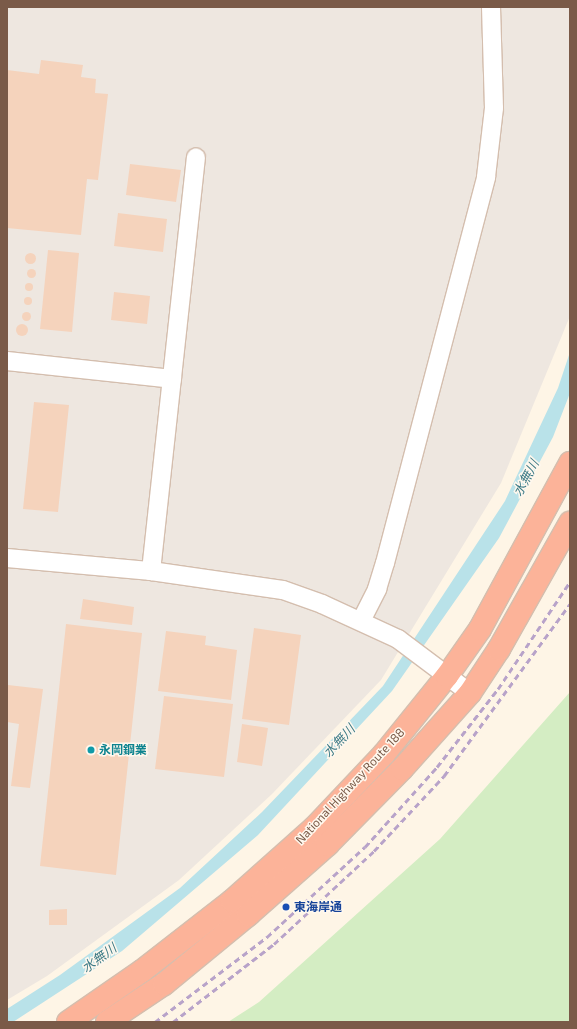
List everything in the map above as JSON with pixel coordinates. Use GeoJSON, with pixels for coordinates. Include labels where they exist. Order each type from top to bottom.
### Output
{"type":"FeatureCollection","features":[{"type":"Feature","properties":{"kind":"highway","name":"National Highway Route 188"},"geometry":{"type":"LineString","coordinates":[[68,1022],[142,971],[232,901],[314,828],[384,754],[447,676],[480,629],[570,463]]}},
{"type":"Feature","properties":{"kind":"highway","name":"National Highway Route 188"},"geometry":{"type":"LineString","coordinates":[[107,1022],[170,979],[248,916],[327,845],[402,770],[470,693],[499,649],[570,523]]}},
{"type":"Feature","properties":{"kind":"street"},"geometry":{"type":"LineString","coordinates":[[361,621],[377,589],[385,563],[486,177],[494,108],[491,7]]}},
{"type":"Feature","properties":{"kind":"street"},"geometry":{"type":"LineString","coordinates":[[151,571],[196,157]]}},
{"type":"Feature","properties":{"kind":"street"},"geometry":{"type":"LineString","coordinates":[[7,361],[172,379]]}},
{"type":"Feature","properties":{"kind":"street"},"geometry":{"type":"LineString","coordinates":[[7,558],[151,571],[283,590],[361,621],[398,639],[470,693]]}},
{"type":"Feature","properties":{"kind":"shaded area"},"geometry":{"type":"Polygon","coordinates":[[[7,7],[570,7],[570,316],[501,483],[381,680],[272,794],[179,880],[47,976],[7,1000],[7,7]]]}},
{"type":"Feature","properties":{"kind":"green space"},"geometry":{"type":"Polygon","coordinates":[[[570,692],[570,1022],[228,1022],[259,1002],[440,839],[570,692]]]}},
{"type":"Feature","properties":{"kind":"water","name":"水無川"},"geometry":{"type":"Polygon","coordinates":[[[570,352],[570,393],[553,437],[499,538],[392,691],[258,835],[122,951],[13,1022],[7,1022],[7,1009],[60,975],[180,888],[262,812],[383,686],[505,501],[558,388],[570,352]]]}},
{"type":"Feature","properties":{"kind":"building"},"geometry":{"type":"Polygon","coordinates":[[[41,60],[83,65],[81,77],[96,79],[95,93],[108,94],[98,180],[87,179],[81,235],[7,228],[7,70],[39,74],[41,60]]]}},
{"type":"Feature","properties":{"kind":"building"},"geometry":{"type":"Polygon","coordinates":[[[130,164],[181,170],[176,202],[126,195],[130,164]]]}},
{"type":"Feature","properties":{"kind":"building"},"geometry":{"type":"Polygon","coordinates":[[[118,213],[167,219],[163,252],[114,246],[118,213]]]}},
{"type":"Feature","properties":{"kind":"building"},"geometry":{"type":"Polygon","coordinates":[[[48,250],[79,253],[72,332],[40,329],[48,250]]]}},
{"type":"Feature","properties":{"kind":"building"},"geometry":{"type":"Polygon","coordinates":[[[28,253],[32,253],[34,254],[34,262],[28,263],[25,260],[25,256],[28,253]]]}},
{"type":"Feature","properties":{"kind":"building"},"geometry":{"type":"Polygon","coordinates":[[[31,268],[36,273],[31,278],[26,273],[31,268]]]}},
{"type":"Feature","properties":{"kind":"building"},"geometry":{"type":"Polygon","coordinates":[[[29,283],[32,284],[32,290],[29,291],[26,290],[25,287],[26,284],[29,283]]]}},
{"type":"Feature","properties":{"kind":"building"},"geometry":{"type":"Polygon","coordinates":[[[114,292],[150,296],[147,324],[111,320],[114,292]]]}},
{"type":"Feature","properties":{"kind":"building"},"geometry":{"type":"Polygon","coordinates":[[[28,297],[31,298],[31,304],[28,305],[25,304],[24,301],[25,298],[28,297]]]}},
{"type":"Feature","properties":{"kind":"building"},"geometry":{"type":"Polygon","coordinates":[[[24,312],[28,312],[30,316],[28,320],[24,320],[22,318],[22,314],[24,312]]]}},
{"type":"Feature","properties":{"kind":"building"},"geometry":{"type":"Polygon","coordinates":[[[20,324],[24,324],[28,330],[24,336],[20,336],[16,332],[16,328],[20,324]]]}},
{"type":"Feature","properties":{"kind":"building"},"geometry":{"type":"Polygon","coordinates":[[[34,402],[69,405],[58,512],[23,509],[34,402]]]}},
{"type":"Feature","properties":{"kind":"building"},"geometry":{"type":"Polygon","coordinates":[[[83,599],[134,607],[132,625],[80,619],[83,599]]]}},
{"type":"Feature","properties":{"kind":"building","name":"永岡鋼業"},"geometry":{"type":"Polygon","coordinates":[[[66,624],[142,633],[116,875],[40,866],[66,624]]]}},
{"type":"Feature","properties":{"kind":"building"},"geometry":{"type":"Polygon","coordinates":[[[254,628],[301,635],[289,725],[242,719],[254,628]]]}},
{"type":"Feature","properties":{"kind":"building"},"geometry":{"type":"Polygon","coordinates":[[[166,631],[206,636],[205,645],[237,650],[231,700],[158,691],[166,631]]]}},
{"type":"Feature","properties":{"kind":"building"},"geometry":{"type":"Polygon","coordinates":[[[8,685],[43,689],[30,788],[11,786],[19,724],[7,722],[8,685]]]}},
{"type":"Feature","properties":{"kind":"building"},"geometry":{"type":"Polygon","coordinates":[[[164,696],[233,704],[224,777],[155,769],[164,696]]]}},
{"type":"Feature","properties":{"kind":"building"},"geometry":{"type":"Polygon","coordinates":[[[242,724],[268,728],[262,766],[237,762],[242,724]]]}},
{"type":"Feature","properties":{"kind":"building"},"geometry":{"type":"Polygon","coordinates":[[[67,909],[67,925],[49,925],[49,910],[67,909]]]}},
{"type":"Feature","properties":{"kind":"railway"},"geometry":{"type":"LineString","coordinates":[[155,1022],[267,937],[365,847],[437,767],[498,689],[570,582]]}},
{"type":"Feature","properties":{"kind":"railway"},"geometry":{"type":"LineString","coordinates":[[173,1022],[274,944],[374,851],[444,776],[570,604]]}},
{"type":"Feature","properties":{"kind":"place","name":"永岡鋼業"},"geometry":{"type":"Point","coordinates":[91,750]}},
{"type":"Feature","properties":{"kind":"place","name":"東海岸通"},"geometry":{"type":"Point","coordinates":[286,907]}}]}
